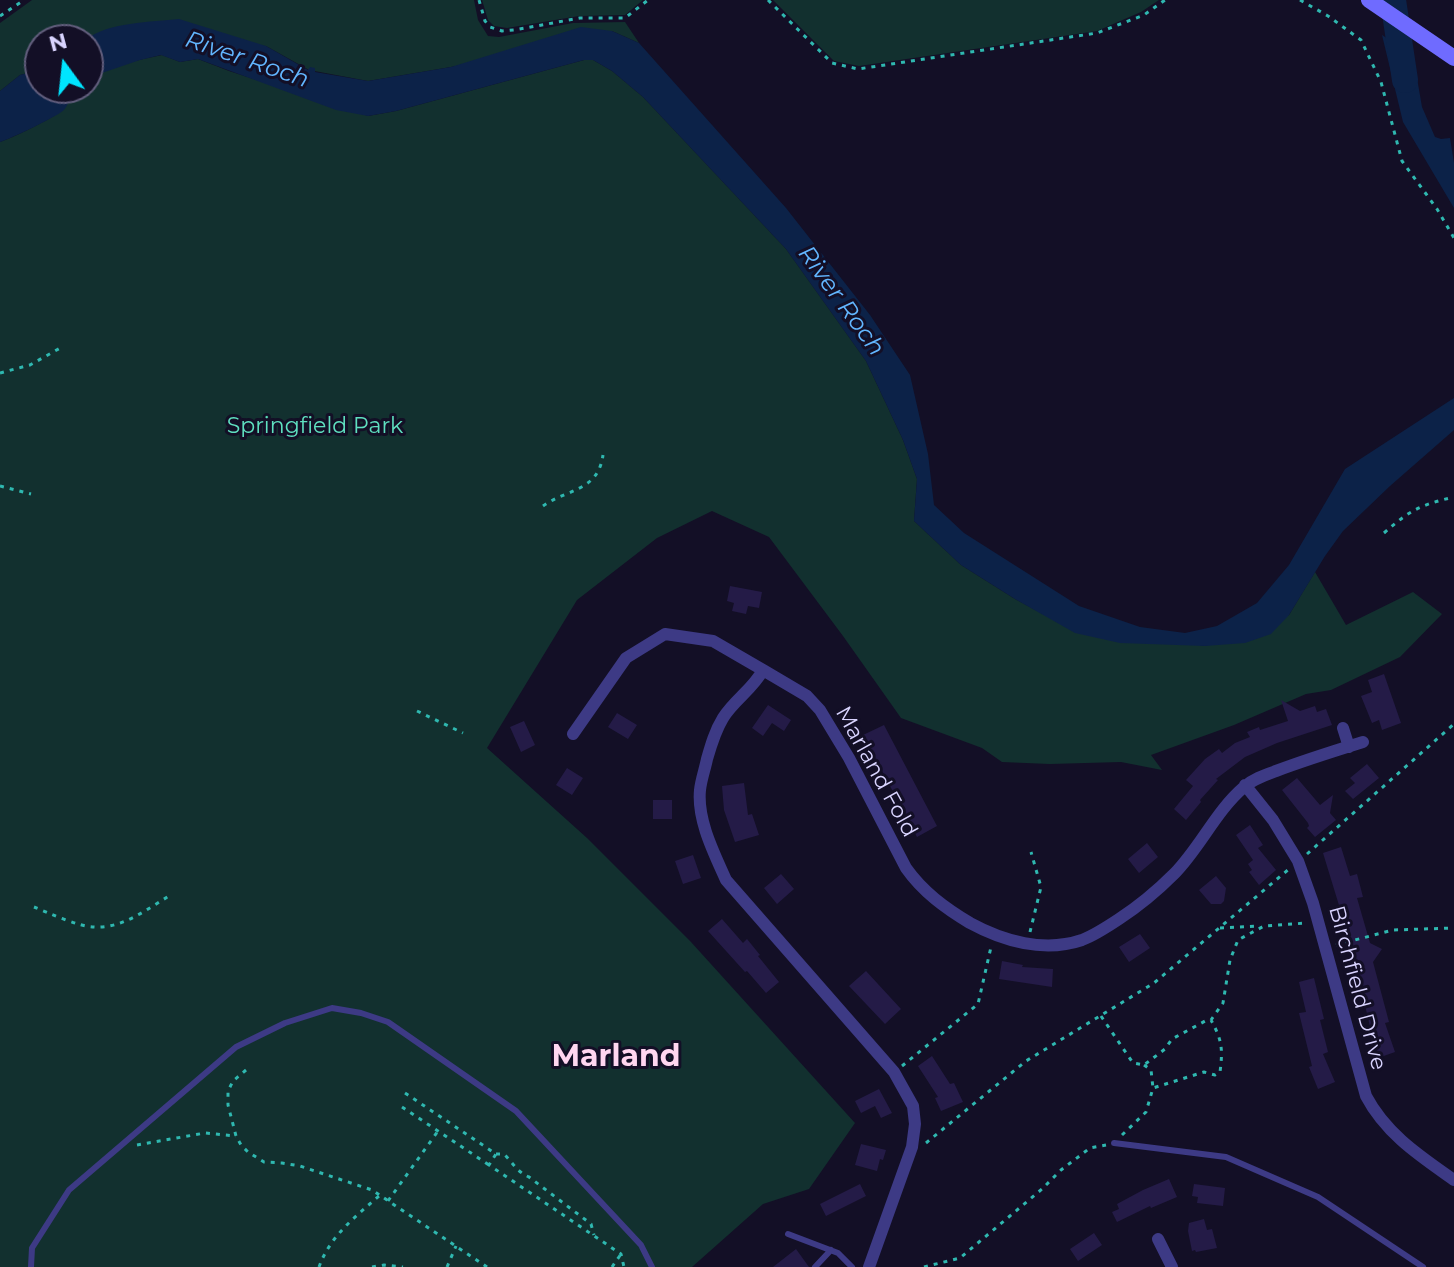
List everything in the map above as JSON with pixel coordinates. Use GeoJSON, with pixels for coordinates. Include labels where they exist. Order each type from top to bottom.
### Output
{"type":"FeatureCollection","features":[{"type":"Feature","properties":{"kind":"main road"},"geometry":{"type":"LineString","coordinates":[[1369,0],[1454,58]]}},
{"type":"Feature","properties":{"kind":"street","name":"Marland Fold"},"geometry":{"type":"LineString","coordinates":[[573,734],[626,658],[665,634],[713,641],[807,696],[820,710],[917,885],[952,912],[994,935],[1042,946],[1062,945],[1098,933],[1133,909],[1189,858],[1222,811],[1245,785],[1294,764],[1363,742]]}},
{"type":"Feature","properties":{"kind":"street"},"geometry":{"type":"LineString","coordinates":[[763,670],[722,719],[711,743],[700,792],[707,831],[726,880],[894,1072],[915,1114],[912,1147],[869,1267]]}},
{"type":"Feature","properties":{"kind":"street"},"geometry":{"type":"LineString","coordinates":[[1343,728],[1349,747]]}},
{"type":"Feature","properties":{"kind":"street","name":"Birchfield Drive"},"geometry":{"type":"LineString","coordinates":[[1245,785],[1273,820],[1298,861],[1370,1105],[1416,1154],[1454,1180]]}},
{"type":"Feature","properties":{"kind":"street"},"geometry":{"type":"LineString","coordinates":[[1158,1239],[1172,1267]]}},
{"type":"Feature","properties":{"kind":"lane"},"geometry":{"type":"LineString","coordinates":[[31,1267],[32,1248],[69,1190],[236,1047],[285,1023],[332,1008],[388,1022],[516,1111],[641,1245],[652,1267]]}},
{"type":"Feature","properties":{"kind":"lane"},"geometry":{"type":"LineString","coordinates":[[1114,1143],[1226,1157],[1318,1197],[1423,1267]]}},
{"type":"Feature","properties":{"kind":"lane"},"geometry":{"type":"LineString","coordinates":[[788,1234],[838,1253],[852,1267]]}},
{"type":"Feature","properties":{"kind":"lane"},"geometry":{"type":"LineString","coordinates":[[815,1267],[831,1250]]}},
{"type":"Feature","properties":{"kind":"path"},"geometry":{"type":"LineString","coordinates":[[0,16],[24,0]]}},
{"type":"Feature","properties":{"kind":"path"},"geometry":{"type":"LineString","coordinates":[[479,0],[485,21],[490,27],[502,31],[580,18],[625,18],[648,0]]}},
{"type":"Feature","properties":{"kind":"path"},"geometry":{"type":"LineString","coordinates":[[768,0],[832,63],[858,69],[1097,33],[1144,15],[1165,0]]}},
{"type":"Feature","properties":{"kind":"path"},"geometry":{"type":"LineString","coordinates":[[1300,0],[1361,40],[1381,82],[1402,161],[1454,238]]}},
{"type":"Feature","properties":{"kind":"path"},"geometry":{"type":"LineString","coordinates":[[0,373],[30,365],[62,347]]}},
{"type":"Feature","properties":{"kind":"path"},"geometry":{"type":"LineString","coordinates":[[543,506],[554,498],[585,486],[594,476],[603,455]]}},
{"type":"Feature","properties":{"kind":"path"},"geometry":{"type":"LineString","coordinates":[[0,486],[31,494]]}},
{"type":"Feature","properties":{"kind":"path"},"geometry":{"type":"LineString","coordinates":[[1384,533],[1406,513],[1431,502],[1454,497]]}},
{"type":"Feature","properties":{"kind":"path"},"geometry":{"type":"LineString","coordinates":[[417,711],[463,733]]}},
{"type":"Feature","properties":{"kind":"path"},"geometry":{"type":"LineString","coordinates":[[912,1147],[923,1145],[1026,1061],[1154,983],[1454,724]]}},
{"type":"Feature","properties":{"kind":"path"},"geometry":{"type":"LineString","coordinates":[[1027,943],[1041,887],[1031,852]]}},
{"type":"Feature","properties":{"kind":"path"},"geometry":{"type":"LineString","coordinates":[[34,907],[92,927],[112,925],[135,916],[169,896]]}},
{"type":"Feature","properties":{"kind":"path"},"geometry":{"type":"LineString","coordinates":[[1219,928],[1318,922]]}},
{"type":"Feature","properties":{"kind":"path"},"geometry":{"type":"LineString","coordinates":[[1144,1065],[1165,1049],[1172,1039],[1211,1020],[1223,1003],[1230,960],[1238,940],[1264,926]]}},
{"type":"Feature","properties":{"kind":"path"},"geometry":{"type":"LineString","coordinates":[[1324,948],[1393,930],[1454,928]]}},
{"type":"Feature","properties":{"kind":"path"},"geometry":{"type":"LineString","coordinates":[[894,1072],[978,1004],[994,935]]}},
{"type":"Feature","properties":{"kind":"path"},"geometry":{"type":"LineString","coordinates":[[924,1267],[960,1258],[1061,1170],[1090,1148],[1114,1143],[1146,1112],[1153,1088],[1151,1070],[1133,1063],[1101,1016]]}},
{"type":"Feature","properties":{"kind":"path"},"geometry":{"type":"LineString","coordinates":[[1153,1088],[1204,1072],[1215,1075],[1220,1072],[1223,1049],[1211,1020]]}},
{"type":"Feature","properties":{"kind":"path"},"geometry":{"type":"LineString","coordinates":[[246,1070],[233,1081],[228,1091],[228,1105],[236,1136],[248,1152],[264,1162],[300,1166],[372,1190],[487,1267]]}},
{"type":"Feature","properties":{"kind":"path"},"geometry":{"type":"LineString","coordinates":[[405,1093],[496,1154],[504,1154],[519,1173],[529,1177],[591,1224],[594,1236]]}},
{"type":"Feature","properties":{"kind":"path"},"geometry":{"type":"LineString","coordinates":[[402,1107],[621,1254],[624,1267]]}},
{"type":"Feature","properties":{"kind":"path"},"geometry":{"type":"LineString","coordinates":[[388,1201],[438,1131]]}},
{"type":"Feature","properties":{"kind":"path"},"geometry":{"type":"LineString","coordinates":[[117,1149],[205,1133],[236,1136]]}},
{"type":"Feature","properties":{"kind":"path"},"geometry":{"type":"LineString","coordinates":[[489,1165],[496,1154]]}},
{"type":"Feature","properties":{"kind":"path"},"geometry":{"type":"LineString","coordinates":[[319,1267],[325,1250],[347,1224],[379,1196]]}},
{"type":"Feature","properties":{"kind":"path"},"geometry":{"type":"LineString","coordinates":[[447,1267],[456,1246]]}},
{"type":"Feature","properties":{"kind":"path"},"geometry":{"type":"LineString","coordinates":[[612,1267],[621,1254]]}},
{"type":"Feature","properties":{"kind":"path"},"geometry":{"type":"LineString","coordinates":[[372,1267],[403,1267]]}},
{"type":"Feature","properties":{"kind":"green space"},"geometry":{"type":"Polygon","coordinates":[[[32,0],[474,0],[478,20],[488,36],[499,37],[573,23],[625,22],[639,43],[612,31],[451,67],[368,81],[309,70],[266,46],[104,36],[104,24],[24,24],[24,74],[0,91],[0,23],[32,0]]]}},
{"type":"Feature","properties":{"kind":"green space"},"geometry":{"type":"Polygon","coordinates":[[[482,0],[643,0],[625,15],[579,16],[507,28],[494,26],[488,20],[482,0]]]}},
{"type":"Feature","properties":{"kind":"green space"},"geometry":{"type":"Polygon","coordinates":[[[773,0],[1159,0],[1141,12],[1097,31],[859,66],[834,61],[773,0]]]}},
{"type":"Feature","properties":{"kind":"green space","name":"Springfield Park"},"geometry":{"type":"Polygon","coordinates":[[[162,55],[180,62],[198,59],[368,116],[593,60],[612,71],[643,97],[786,249],[866,361],[903,440],[917,479],[914,521],[961,565],[1043,614],[1205,646],[1289,615],[1315,572],[1346,625],[1413,592],[1442,614],[1400,657],[1331,690],[1306,694],[1234,725],[1151,755],[1162,770],[1121,762],[1002,762],[982,748],[901,718],[769,537],[712,511],[657,538],[577,600],[487,748],[587,838],[691,942],[855,1123],[809,1189],[763,1204],[692,1267],[0,1267],[0,142],[58,114],[67,104],[104,104],[104,71],[162,55]]]}},
{"type":"Feature","properties":{"kind":"water"},"geometry":{"type":"Polygon","coordinates":[[[179,19],[266,46],[308,70],[310,67],[315,68],[315,72],[368,81],[451,67],[581,27],[612,31],[639,43],[786,208],[870,315],[910,375],[928,454],[934,505],[964,533],[1079,606],[1140,627],[1185,633],[1217,626],[1257,603],[1289,565],[1345,469],[1454,398],[1454,430],[1343,531],[1289,615],[1271,634],[1245,643],[1205,646],[1120,643],[1075,633],[961,565],[914,521],[917,479],[903,440],[866,361],[786,249],[643,97],[612,71],[593,60],[584,60],[368,116],[336,110],[198,59],[180,62],[161,55],[104,72],[104,30],[130,24],[179,19]]]}},
{"type":"Feature","properties":{"kind":"water"},"geometry":{"type":"Polygon","coordinates":[[[1382,35],[1413,55],[1422,107],[1435,137],[1450,138],[1454,163],[1454,208],[1403,122],[1382,35]]]}},
{"type":"Feature","properties":{"kind":"water"},"geometry":{"type":"Polygon","coordinates":[[[24,74],[24,104],[67,104],[60,113],[0,142],[0,91],[24,74]]]}},
{"type":"Feature","properties":{"kind":"building"},"geometry":{"type":"Polygon","coordinates":[[[730,586],[762,592],[759,608],[748,606],[746,614],[732,611],[734,603],[727,601],[730,586]]]}},
{"type":"Feature","properties":{"kind":"building"},"geometry":{"type":"Polygon","coordinates":[[[1384,674],[1401,723],[1382,730],[1379,720],[1372,723],[1361,696],[1372,692],[1368,680],[1384,674]]]}},
{"type":"Feature","properties":{"kind":"building"},"geometry":{"type":"Polygon","coordinates":[[[1281,700],[1300,711],[1315,706],[1317,712],[1326,709],[1332,725],[1245,757],[1216,779],[1186,820],[1174,809],[1193,786],[1186,780],[1219,749],[1222,753],[1250,737],[1247,732],[1288,721],[1281,700]]]}},
{"type":"Feature","properties":{"kind":"building"},"geometry":{"type":"Polygon","coordinates":[[[768,705],[791,720],[784,731],[772,723],[763,736],[752,728],[768,705]]]}},
{"type":"Feature","properties":{"kind":"building"},"geometry":{"type":"Polygon","coordinates":[[[617,713],[637,725],[628,739],[608,727],[617,713]]]}},
{"type":"Feature","properties":{"kind":"building"},"geometry":{"type":"Polygon","coordinates":[[[524,721],[535,745],[521,752],[510,727],[524,721]]]}},
{"type":"Feature","properties":{"kind":"building"},"geometry":{"type":"Polygon","coordinates":[[[884,725],[937,826],[917,837],[863,735],[884,725]]]}},
{"type":"Feature","properties":{"kind":"building"},"geometry":{"type":"Polygon","coordinates":[[[1367,764],[1379,778],[1353,799],[1345,791],[1355,783],[1350,778],[1367,764]]]}},
{"type":"Feature","properties":{"kind":"building"},"geometry":{"type":"Polygon","coordinates":[[[567,768],[583,778],[572,795],[556,785],[567,768]]]}},
{"type":"Feature","properties":{"kind":"building"},"geometry":{"type":"Polygon","coordinates":[[[1297,778],[1320,805],[1333,795],[1330,813],[1336,820],[1315,837],[1282,790],[1297,778]]]}},
{"type":"Feature","properties":{"kind":"building"},"geometry":{"type":"Polygon","coordinates":[[[744,783],[748,815],[752,814],[759,835],[735,842],[724,810],[722,786],[744,783]]]}},
{"type":"Feature","properties":{"kind":"building"},"geometry":{"type":"Polygon","coordinates":[[[653,800],[672,800],[672,819],[653,819],[653,800]]]}},
{"type":"Feature","properties":{"kind":"building"},"geometry":{"type":"Polygon","coordinates":[[[1250,825],[1263,845],[1258,848],[1276,870],[1259,885],[1249,872],[1252,870],[1248,864],[1253,860],[1236,835],[1250,825]]]}},
{"type":"Feature","properties":{"kind":"building"},"geometry":{"type":"Polygon","coordinates":[[[1147,843],[1158,857],[1139,873],[1128,859],[1147,843]]]}},
{"type":"Feature","properties":{"kind":"building"},"geometry":{"type":"Polygon","coordinates":[[[1341,847],[1350,876],[1357,874],[1363,897],[1357,898],[1370,943],[1382,949],[1373,962],[1389,1022],[1385,1023],[1395,1052],[1378,1058],[1349,938],[1323,853],[1341,847]]]}},
{"type":"Feature","properties":{"kind":"building"},"geometry":{"type":"Polygon","coordinates":[[[693,855],[701,878],[683,884],[675,861],[693,855]]]}},
{"type":"Feature","properties":{"kind":"building"},"geometry":{"type":"Polygon","coordinates":[[[781,874],[794,889],[777,904],[764,888],[781,874]]]}},
{"type":"Feature","properties":{"kind":"building"},"geometry":{"type":"Polygon","coordinates":[[[1216,876],[1226,888],[1224,901],[1211,904],[1199,890],[1216,876]]]}},
{"type":"Feature","properties":{"kind":"building"},"geometry":{"type":"Polygon","coordinates":[[[722,919],[743,943],[747,939],[779,982],[766,993],[708,931],[722,919]]]}},
{"type":"Feature","properties":{"kind":"building"},"geometry":{"type":"Polygon","coordinates":[[[1140,934],[1150,948],[1129,962],[1119,947],[1140,934]]]}},
{"type":"Feature","properties":{"kind":"building"},"geometry":{"type":"Polygon","coordinates":[[[1002,961],[1022,967],[1053,969],[1052,987],[999,979],[1002,961]]]}},
{"type":"Feature","properties":{"kind":"building"},"geometry":{"type":"Polygon","coordinates":[[[866,971],[901,1009],[885,1024],[849,986],[866,971]]]}},
{"type":"Feature","properties":{"kind":"building"},"geometry":{"type":"Polygon","coordinates":[[[1314,978],[1328,1052],[1323,1054],[1335,1082],[1318,1089],[1309,1067],[1312,1066],[1299,1013],[1306,1012],[1299,982],[1314,978]]]}},
{"type":"Feature","properties":{"kind":"building"},"geometry":{"type":"Polygon","coordinates":[[[932,1056],[950,1084],[954,1083],[963,1102],[941,1111],[935,1098],[938,1097],[918,1066],[932,1056]]]}},
{"type":"Feature","properties":{"kind":"building"},"geometry":{"type":"Polygon","coordinates":[[[879,1089],[892,1113],[881,1118],[875,1106],[861,1113],[855,1101],[879,1089]]]}},
{"type":"Feature","properties":{"kind":"building"},"geometry":{"type":"Polygon","coordinates":[[[861,1144],[886,1150],[877,1171],[855,1165],[861,1144]]]}},
{"type":"Feature","properties":{"kind":"building"},"geometry":{"type":"Polygon","coordinates":[[[1169,1179],[1177,1197],[1117,1222],[1112,1212],[1119,1209],[1117,1204],[1169,1179]]]}},
{"type":"Feature","properties":{"kind":"building"},"geometry":{"type":"Polygon","coordinates":[[[860,1184],[866,1196],[826,1216],[820,1204],[860,1184]]]}},
{"type":"Feature","properties":{"kind":"building"},"geometry":{"type":"Polygon","coordinates":[[[1194,1184],[1225,1188],[1223,1206],[1197,1203],[1198,1197],[1192,1196],[1194,1184]]]}},
{"type":"Feature","properties":{"kind":"building"},"geometry":{"type":"Polygon","coordinates":[[[1204,1219],[1207,1230],[1212,1229],[1217,1248],[1192,1251],[1189,1223],[1204,1219]]]}},
{"type":"Feature","properties":{"kind":"building"},"geometry":{"type":"Polygon","coordinates":[[[1094,1233],[1102,1245],[1078,1261],[1070,1249],[1094,1233]]]}},
{"type":"Feature","properties":{"kind":"building"},"geometry":{"type":"Polygon","coordinates":[[[796,1249],[809,1267],[773,1267],[796,1249]]]}},
{"type":"Feature","properties":{"kind":"waterway","name":"River Roch"},"geometry":{"type":"LineString","coordinates":[[1393,0],[1405,80]]}},
{"type":"Feature","properties":{"kind":"district","name":"Marland"},"geometry":{"type":"Point","coordinates":[616,1057]}}]}
